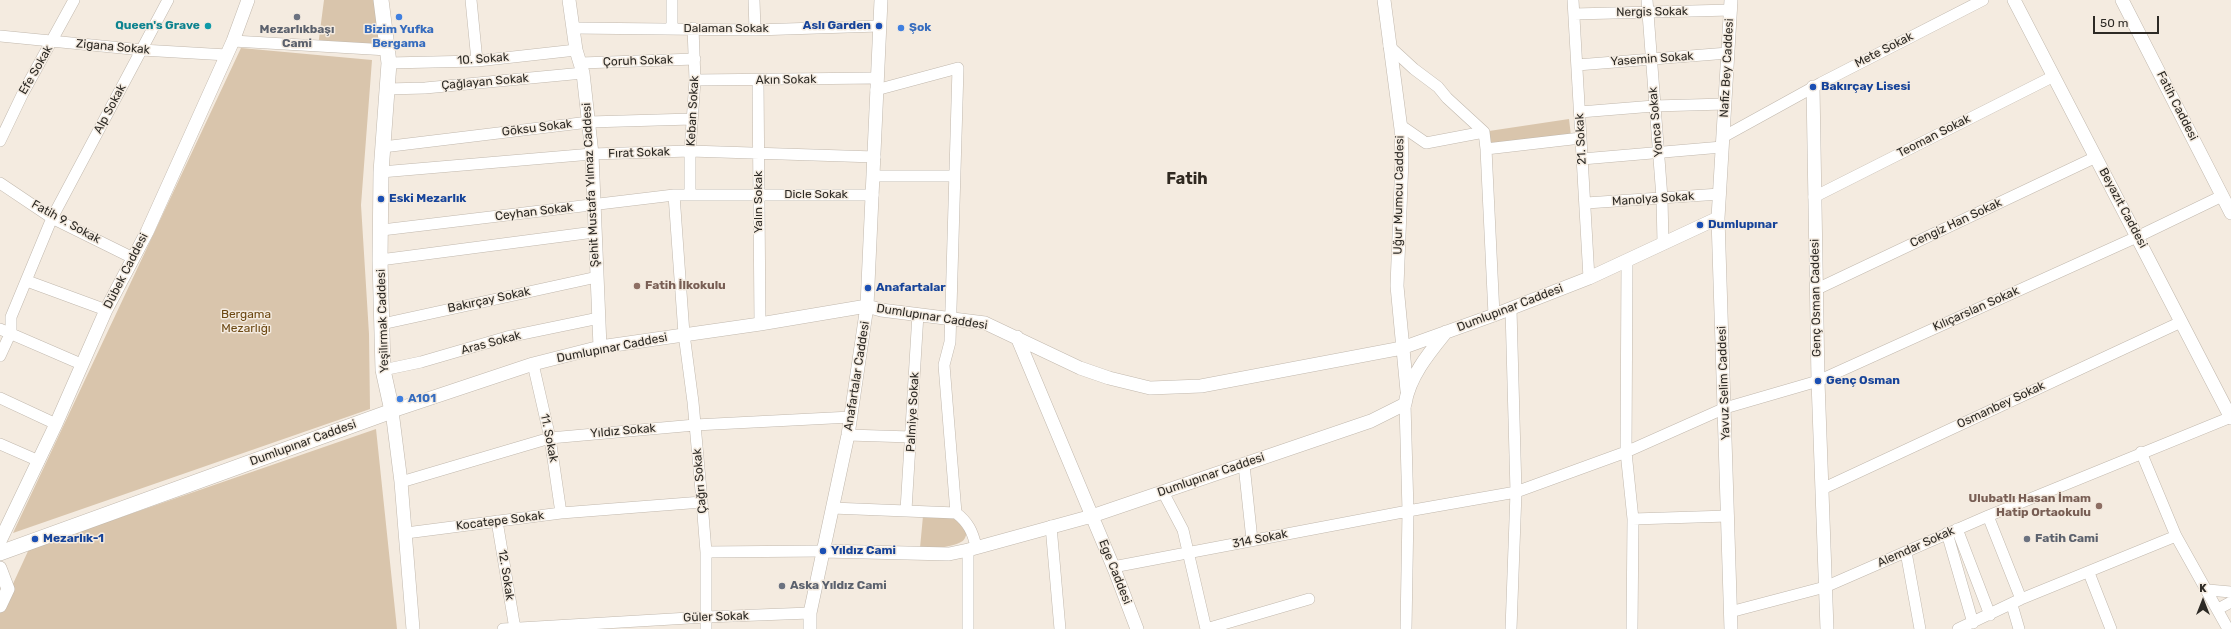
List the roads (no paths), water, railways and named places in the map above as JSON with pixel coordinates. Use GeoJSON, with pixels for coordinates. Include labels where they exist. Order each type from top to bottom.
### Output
{"type":"FeatureCollection","features":[{"type":"Feature","properties":{"kind":"main road","name":"Yeşilırmak Caddesi"},"geometry":{"type":"LineString","coordinates":[[380,4],[389,56],[381,172],[382,230],[380,260],[383,370],[392,411]]}},
{"type":"Feature","properties":{"kind":"main road","name":"Dumlupınar Caddesi"},"geometry":{"type":"LineString","coordinates":[[0,553],[392,411]]}},
{"type":"Feature","properties":{"kind":"street","name":"Efe Sokak"},"geometry":{"type":"LineString","coordinates":[[0,141],[22,93],[53,42],[74,0]]}},
{"type":"Feature","properties":{"kind":"street","name":"Alp Sokak"},"geometry":{"type":"LineString","coordinates":[[0,356],[5,331],[52,218],[168,0]]}},
{"type":"Feature","properties":{"kind":"street","name":"Dübek Caddesi"},"geometry":{"type":"LineString","coordinates":[[0,541],[39,461],[81,364],[106,310],[133,258],[233,41],[248,0]]}},
{"type":"Feature","properties":{"kind":"street"},"geometry":{"type":"LineString","coordinates":[[471,0],[477,61]]}},
{"type":"Feature","properties":{"kind":"street","name":"Şehit Mustafa Yılmaz Caddesi"},"geometry":{"type":"LineString","coordinates":[[569,0],[576,50],[582,68],[592,154],[594,232],[600,348]]}},
{"type":"Feature","properties":{"kind":"street"},"geometry":{"type":"LineString","coordinates":[[672,0],[672,29]]}},
{"type":"Feature","properties":{"kind":"street"},"geometry":{"type":"LineString","coordinates":[[754,0],[755,30]]}},
{"type":"Feature","properties":{"kind":"street","name":"Anafartalar Caddesi"},"geometry":{"type":"LineString","coordinates":[[810,629],[810,613],[848,435],[867,306],[881,0]]}},
{"type":"Feature","properties":{"kind":"street","name":"Uğur Mumcu Caddesi"},"geometry":{"type":"LineString","coordinates":[[1384,0],[1400,125],[1402,159],[1397,286],[1406,398]]}},
{"type":"Feature","properties":{"kind":"street","name":"21. Sokak"},"geometry":{"type":"LineString","coordinates":[[1573,0],[1582,160],[1586,203],[1589,278]]}},
{"type":"Feature","properties":{"kind":"street","name":"Yonca Sokak"},"geometry":{"type":"LineString","coordinates":[[1647,0],[1662,198],[1663,243]]}},
{"type":"Feature","properties":{"kind":"street","name":"Mete Sokak"},"geometry":{"type":"LineString","coordinates":[[1723,142],[1813,87],[1983,0]]}},
{"type":"Feature","properties":{"kind":"street","name":"Beyazıt Caddesi"},"geometry":{"type":"LineString","coordinates":[[2014,0],[2139,236],[2181,322],[2231,417]]}},
{"type":"Feature","properties":{"kind":"street","name":"Fatih Caddesi"},"geometry":{"type":"LineString","coordinates":[[2122,0],[2231,213]]}},
{"type":"Feature","properties":{"kind":"street","name":"Nergis Sokak"},"geometry":{"type":"LineString","coordinates":[[1574,14],[1648,12],[1731,5]]}},
{"type":"Feature","properties":{"kind":"street","name":"Nafiz Bey Caddesi"},"geometry":{"type":"LineString","coordinates":[[1723,142],[1731,5]]}},
{"type":"Feature","properties":{"kind":"street","name":"Dalaman Sokak"},"geometry":{"type":"LineString","coordinates":[[572,28],[693,28],[755,30],[879,26]]}},
{"type":"Feature","properties":{"kind":"street","name":"Keban Sokak"},"geometry":{"type":"LineString","coordinates":[[690,194],[690,151],[695,80],[693,28]]}},
{"type":"Feature","properties":{"kind":"street","name":"Zigana Sokak"},"geometry":{"type":"LineString","coordinates":[[0,36],[142,50],[226,55]]}},
{"type":"Feature","properties":{"kind":"street","name":"10. Sokak"},"geometry":{"type":"LineString","coordinates":[[233,41],[389,56],[477,61],[576,50]]}},
{"type":"Feature","properties":{"kind":"street"},"geometry":{"type":"LineString","coordinates":[[1389,46],[1414,69],[1438,87],[1447,98],[1484,132],[1494,315]]}},
{"type":"Feature","properties":{"kind":"street","name":"Yasemin Sokak"},"geometry":{"type":"LineString","coordinates":[[1577,65],[1728,53]]}},
{"type":"Feature","properties":{"kind":"street","name":"Çoruh Sokak"},"geometry":{"type":"LineString","coordinates":[[582,68],[695,59]]}},
{"type":"Feature","properties":{"kind":"street","name":"Çağlayan Sokak"},"geometry":{"type":"LineString","coordinates":[[387,89],[438,87],[582,68]]}},
{"type":"Feature","properties":{"kind":"street","name":"Akın Sokak"},"geometry":{"type":"LineString","coordinates":[[695,80],[758,80],[876,84],[958,68],[954,176]]}},
{"type":"Feature","properties":{"kind":"street","name":"Teoman Sokak"},"geometry":{"type":"LineString","coordinates":[[1814,197],[2054,76]]}},
{"type":"Feature","properties":{"kind":"street","name":"Yalın Sokak"},"geometry":{"type":"LineString","coordinates":[[758,80],[760,324]]}},
{"type":"Feature","properties":{"kind":"street","name":"Genç Osman Caddesi"},"geometry":{"type":"LineString","coordinates":[[1813,87],[1818,381],[1827,629]]}},
{"type":"Feature","properties":{"kind":"street"},"geometry":{"type":"LineString","coordinates":[[1580,112],[1654,106],[1725,104]]}},
{"type":"Feature","properties":{"kind":"street","name":"Göksu Sokak"},"geometry":{"type":"LineString","coordinates":[[383,147],[589,122],[692,119]]}},
{"type":"Feature","properties":{"kind":"street"},"geometry":{"type":"LineString","coordinates":[[1400,125],[1426,144],[1484,132]]}},
{"type":"Feature","properties":{"kind":"street"},"geometry":{"type":"LineString","coordinates":[[1486,150],[1581,138]]}},
{"type":"Feature","properties":{"kind":"street"},"geometry":{"type":"LineString","coordinates":[[1582,160],[1658,153],[1723,142]]}},
{"type":"Feature","properties":{"kind":"street","name":"Yavuz Selim Caddesi"},"geometry":{"type":"LineString","coordinates":[[1723,142],[1718,218],[1731,629]]}},
{"type":"Feature","properties":{"kind":"street","name":"Fırat Sokak"},"geometry":{"type":"LineString","coordinates":[[381,172],[592,154],[690,151],[759,155],[875,157]]}},
{"type":"Feature","properties":{"kind":"street","name":"Cengiz Han Sokak"},"geometry":{"type":"LineString","coordinates":[[1817,289],[2096,157]]}},
{"type":"Feature","properties":{"kind":"street"},"geometry":{"type":"LineString","coordinates":[[874,176],[954,176],[950,342],[944,365],[956,513]]}},
{"type":"Feature","properties":{"kind":"street","name":"Fatih 9. Sokak"},"geometry":{"type":"LineString","coordinates":[[1,188],[52,218],[133,258]]}},
{"type":"Feature","properties":{"kind":"street","name":"Manolya Sokak"},"geometry":{"type":"LineString","coordinates":[[1586,203],[1720,194]]}},
{"type":"Feature","properties":{"kind":"street","name":"Ceyhan Sokak"},"geometry":{"type":"LineString","coordinates":[[382,230],[674,195],[758,195]]}},
{"type":"Feature","properties":{"kind":"street","name":"Çağrı Sokak"},"geometry":{"type":"LineString","coordinates":[[674,195],[684,334],[695,425],[706,552],[706,629]]}},
{"type":"Feature","properties":{"kind":"street","name":"Dicle Sokak"},"geometry":{"type":"LineString","coordinates":[[758,195],[873,195]]}},
{"type":"Feature","properties":{"kind":"street","name":"Kılıçarslan Sokak"},"geometry":{"type":"LineString","coordinates":[[1516,492],[1626,452],[1725,408],[1818,381],[2139,236],[2222,196]]}},
{"type":"Feature","properties":{"kind":"street","name":"Dumlupınar Caddesi"},"geometry":{"type":"LineString","coordinates":[[392,411],[533,364],[600,348],[867,306],[881,310],[985,323],[1080,368],[1109,378],[1150,388],[1172,388],[1218,384],[1402,348],[1494,315],[1589,278],[1718,218]]}},
{"type":"Feature","properties":{"kind":"street"},"geometry":{"type":"LineString","coordinates":[[380,260],[594,232]]}},
{"type":"Feature","properties":{"kind":"street"},"geometry":{"type":"LineString","coordinates":[[1626,261],[1626,452],[1633,519],[1632,629]]}},
{"type":"Feature","properties":{"kind":"street","name":"Bakırçay Sokak"},"geometry":{"type":"LineString","coordinates":[[382,324],[597,277]]}},
{"type":"Feature","properties":{"kind":"street"},"geometry":{"type":"LineString","coordinates":[[27,281],[106,310]]}},
{"type":"Feature","properties":{"kind":"street"},"geometry":{"type":"LineString","coordinates":[[1511,308],[1516,492],[1511,629]]}},
{"type":"Feature","properties":{"kind":"street","name":"Palmiye Sokak"},"geometry":{"type":"LineString","coordinates":[[906,510],[918,314]]}},
{"type":"Feature","properties":{"kind":"street","name":"Aras Sokak"},"geometry":{"type":"LineString","coordinates":[[383,370],[422,362],[508,337],[599,318]]}},
{"type":"Feature","properties":{"kind":"street","name":"Osmanbey Sokak"},"geometry":{"type":"LineString","coordinates":[[1822,489],[2181,322]]}},
{"type":"Feature","properties":{"kind":"street"},"geometry":{"type":"LineString","coordinates":[[5,331],[81,364]]}},
{"type":"Feature","properties":{"kind":"street","name":"Dumlupınar Caddesi"},"geometry":{"type":"LineString","coordinates":[[823,551],[949,554],[1092,516],[1370,421],[1406,398],[1428,354],[1446,332]]}},
{"type":"Feature","properties":{"kind":"street"},"geometry":{"type":"LineString","coordinates":[[1017,337],[1092,516]]}},
{"type":"Feature","properties":{"kind":"street","name":"11. Sokak"},"geometry":{"type":"LineString","coordinates":[[533,364],[550,438],[561,513]]}},
{"type":"Feature","properties":{"kind":"street"},"geometry":{"type":"LineString","coordinates":[[0,398],[56,424]]}},
{"type":"Feature","properties":{"kind":"street"},"geometry":{"type":"LineString","coordinates":[[1406,398],[1408,510],[1406,629]]}},
{"type":"Feature","properties":{"kind":"street","name":"Yeşilırmak Caddesi"},"geometry":{"type":"LineString","coordinates":[[392,411],[406,533],[413,629]]}},
{"type":"Feature","properties":{"kind":"street","name":"Yıldız Sokak"},"geometry":{"type":"LineString","coordinates":[[401,482],[550,438],[695,425],[851,417]]}},
{"type":"Feature","properties":{"kind":"street","name":"Alemdar Sokak"},"geometry":{"type":"LineString","coordinates":[[1730,612],[1825,587],[1952,531],[2141,452],[2231,417]]}},
{"type":"Feature","properties":{"kind":"street"},"geometry":{"type":"LineString","coordinates":[[848,435],[911,437]]}},
{"type":"Feature","properties":{"kind":"street"},"geometry":{"type":"LineString","coordinates":[[0,444],[39,461]]}},
{"type":"Feature","properties":{"kind":"street"},"geometry":{"type":"LineString","coordinates":[[2141,452],[2176,536],[2208,590],[2228,629]]}},
{"type":"Feature","properties":{"kind":"street"},"geometry":{"type":"LineString","coordinates":[[1244,465],[1252,540]]}},
{"type":"Feature","properties":{"kind":"street"},"geometry":{"type":"LineString","coordinates":[[1163,492],[1183,530],[1206,629],[1309,599]]}},
{"type":"Feature","properties":{"kind":"street","name":"314 Sokak"},"geometry":{"type":"LineString","coordinates":[[1113,566],[1188,553],[1408,510],[1516,492]]}},
{"type":"Feature","properties":{"kind":"street","name":"Kocatepe Sokak"},"geometry":{"type":"LineString","coordinates":[[406,533],[561,513],[702,502]]}},
{"type":"Feature","properties":{"kind":"street"},"geometry":{"type":"LineString","coordinates":[[832,508],[956,513],[966,520],[974,534],[968,629]]}},
{"type":"Feature","properties":{"kind":"street","name":"Ege Caddesi"},"geometry":{"type":"LineString","coordinates":[[1092,516],[1137,629]]}},
{"type":"Feature","properties":{"kind":"street"},"geometry":{"type":"LineString","coordinates":[[1633,519],[1728,516]]}},
{"type":"Feature","properties":{"kind":"street"},"geometry":{"type":"LineString","coordinates":[[1988,516],[2016,602],[2019,629]]}},
{"type":"Feature","properties":{"kind":"street","name":"12. Sokak"},"geometry":{"type":"LineString","coordinates":[[497,521],[511,629]]}},
{"type":"Feature","properties":{"kind":"street"},"geometry":{"type":"LineString","coordinates":[[1051,526],[1060,629]]}},
{"type":"Feature","properties":{"kind":"street"},"geometry":{"type":"LineString","coordinates":[[1952,531],[1990,615]]}},
{"type":"Feature","properties":{"kind":"street"},"geometry":{"type":"LineString","coordinates":[[1952,531],[1973,623]]}},
{"type":"Feature","properties":{"kind":"street"},"geometry":{"type":"LineString","coordinates":[[1958,629],[2016,602],[2176,536]]}},
{"type":"Feature","properties":{"kind":"street"},"geometry":{"type":"LineString","coordinates":[[706,552],[823,551]]}},
{"type":"Feature","properties":{"kind":"street"},"geometry":{"type":"LineString","coordinates":[[1906,552],[1920,629]]}},
{"type":"Feature","properties":{"kind":"street"},"geometry":{"type":"LineString","coordinates":[[0,568],[4,588],[0,606]]}},
{"type":"Feature","properties":{"kind":"street"},"geometry":{"type":"LineString","coordinates":[[2089,573],[2111,629]]}},
{"type":"Feature","properties":{"kind":"street"},"geometry":{"type":"LineString","coordinates":[[2208,590],[2214,592],[2231,592]]}},
{"type":"Feature","properties":{"kind":"street"},"geometry":{"type":"LineString","coordinates":[[2218,609],[2231,602]]}},
{"type":"Feature","properties":{"kind":"street","name":"Güler Sokak"},"geometry":{"type":"LineString","coordinates":[[511,629],[706,616],[810,613]]}},
{"type":"Feature","properties":{"kind":"place","name":"Mezarlıkbaşı Cami"},"geometry":{"type":"Point","coordinates":[297,17]}},
{"type":"Feature","properties":{"kind":"place","name":"Bizim Yufka Bergama"},"geometry":{"type":"Point","coordinates":[399,17]}},
{"type":"Feature","properties":{"kind":"place","name":"Queen's Grave"},"geometry":{"type":"Point","coordinates":[208,26]}},
{"type":"Feature","properties":{"kind":"place","name":"Aslı Garden"},"geometry":{"type":"Point","coordinates":[879,26]}},
{"type":"Feature","properties":{"kind":"place","name":"Şok"},"geometry":{"type":"Point","coordinates":[901,28]}},
{"type":"Feature","properties":{"kind":"place","name":"Bakırçay Lisesi"},"geometry":{"type":"Point","coordinates":[1813,87]}},
{"type":"Feature","properties":{"kind":"place","name":"Eski Mezarlık"},"geometry":{"type":"Point","coordinates":[381,199]}},
{"type":"Feature","properties":{"kind":"place","name":"Dumlupınar"},"geometry":{"type":"Point","coordinates":[1700,225]}},
{"type":"Feature","properties":{"kind":"place","name":"Fatih İlkokulu"},"geometry":{"type":"Point","coordinates":[637,286]}},
{"type":"Feature","properties":{"kind":"place","name":"Anafartalar"},"geometry":{"type":"Point","coordinates":[868,288]}},
{"type":"Feature","properties":{"kind":"place","name":"Genç Osman"},"geometry":{"type":"Point","coordinates":[1818,381]}},
{"type":"Feature","properties":{"kind":"place","name":"A101"},"geometry":{"type":"Point","coordinates":[400,399]}},
{"type":"Feature","properties":{"kind":"place","name":"Ulubatlı Hasan İmam Hatip Ortaokulu"},"geometry":{"type":"Point","coordinates":[2099,506]}},
{"type":"Feature","properties":{"kind":"place","name":"Mezarlık-1"},"geometry":{"type":"Point","coordinates":[35,539]}},
{"type":"Feature","properties":{"kind":"place","name":"Fatih Cami"},"geometry":{"type":"Point","coordinates":[2027,539]}},
{"type":"Feature","properties":{"kind":"place","name":"Yıldız Cami"},"geometry":{"type":"Point","coordinates":[823,551]}},
{"type":"Feature","properties":{"kind":"place","name":"Aska Yıldız Cami"},"geometry":{"type":"Point","coordinates":[782,586]}},
{"type":"Feature","properties":{"kind":"district","name":"Fatih"},"geometry":{"type":"Point","coordinates":[1187,179]}},
{"type":"Feature","properties":{"kind":"park label","name":"Bergama Mezarlığı"},"geometry":{"type":"Point","coordinates":[246,322]}}]}
